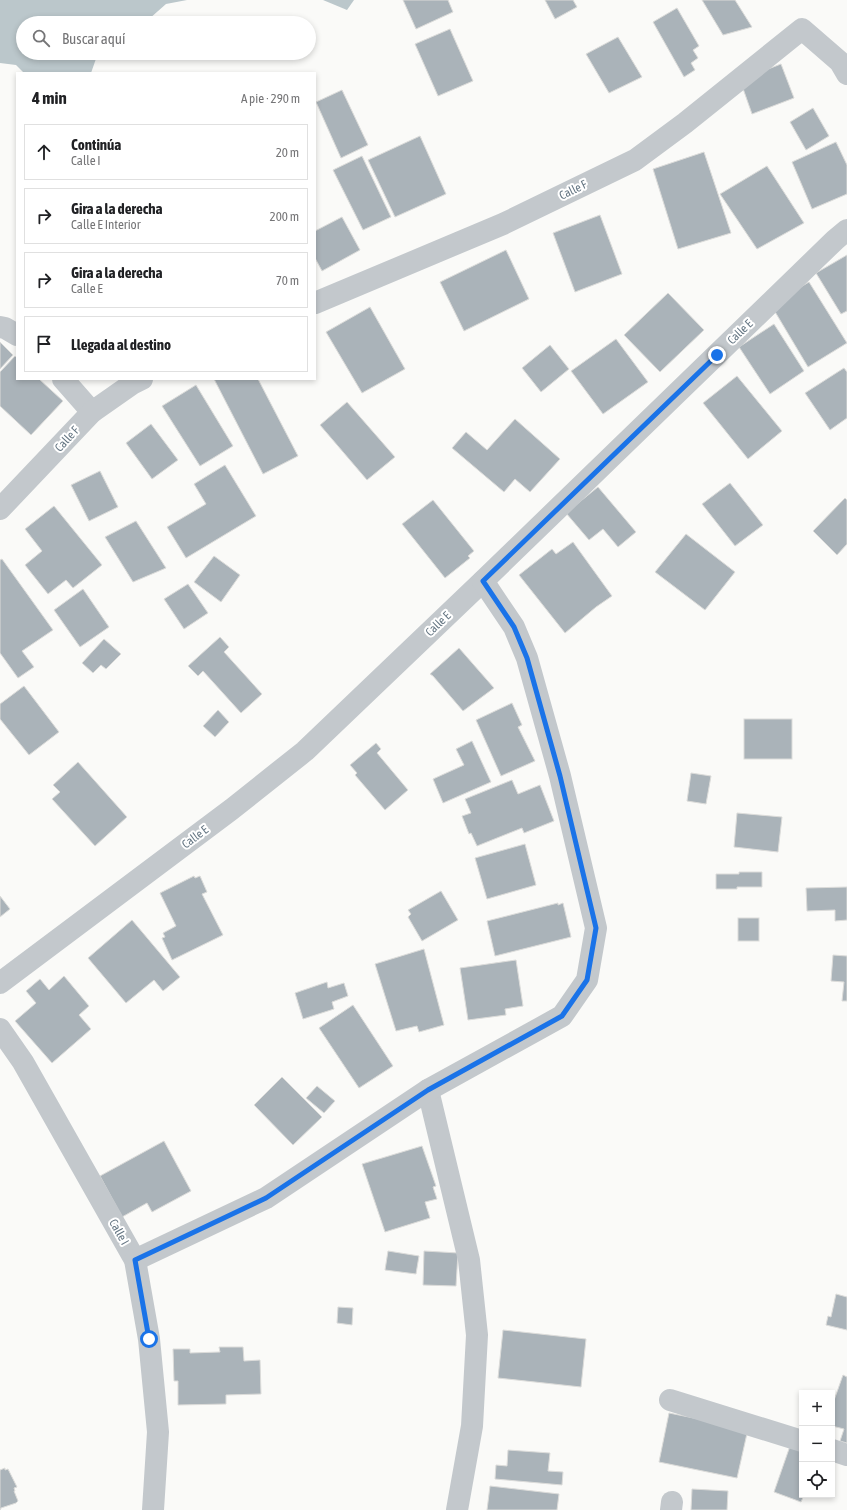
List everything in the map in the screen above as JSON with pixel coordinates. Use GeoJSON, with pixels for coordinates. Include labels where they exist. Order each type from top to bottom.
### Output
{"type":"FeatureCollection","features":[{"type":"Feature","properties":{"kind":"street","name":"Calle F"},"geometry":{"type":"LineString","coordinates":[[316,303],[503,224],[635,160],[685,123],[802,29],[840,62],[847,74]]}},
{"type":"Feature","properties":{"kind":"street","name":"Calle E"},"geometry":{"type":"LineString","coordinates":[[0,983],[232,809],[305,751],[847,230]]}},
{"type":"Feature","properties":{"kind":"street"},"geometry":{"type":"LineString","coordinates":[[0,327],[16,334]]}},
{"type":"Feature","properties":{"kind":"street"},"geometry":{"type":"LineString","coordinates":[[64,380],[92,412]]}},
{"type":"Feature","properties":{"kind":"street","name":"Calle F"},"geometry":{"type":"LineString","coordinates":[[0,509],[92,412],[140,380]]}},
{"type":"Feature","properties":{"kind":"street"},"geometry":{"type":"LineString","coordinates":[[135,1260],[266,1198],[428,1090],[562,1016],[587,980],[596,928],[560,776],[527,658],[514,627],[483,581]]}},
{"type":"Feature","properties":{"kind":"street","name":"Calle I"},"geometry":{"type":"LineString","coordinates":[[0,1029],[23,1062],[135,1260],[149,1339],[158,1432],[153,1510]]}},
{"type":"Feature","properties":{"kind":"street"},"geometry":{"type":"LineString","coordinates":[[428,1090],[469,1260],[477,1335],[472,1426],[456,1510]]}},
{"type":"Feature","properties":{"kind":"street"},"geometry":{"type":"LineString","coordinates":[[670,1400],[799,1440]]}},
{"type":"Feature","properties":{"kind":"street"},"geometry":{"type":"LineString","coordinates":[[835,1451],[847,1455]]}},
{"type":"Feature","properties":{"kind":"shaded area"},"geometry":{"type":"Polygon","coordinates":[[[0,0],[187,0],[166,4],[152,16],[16,16],[16,60],[96,60],[91,72],[23,72],[16,65],[0,63],[0,0]]]}},
{"type":"Feature","properties":{"kind":"shaded area"},"geometry":{"type":"Polygon","coordinates":[[[323,0],[354,0],[347,10],[323,0]]]}},
{"type":"Feature","properties":{"kind":"building"},"geometry":{"type":"Polygon","coordinates":[[[403,0],[448,0],[453,12],[416,29],[403,0]]]}},
{"type":"Feature","properties":{"kind":"building"},"geometry":{"type":"Polygon","coordinates":[[[545,0],[573,0],[577,7],[555,19],[545,0]]]}},
{"type":"Feature","properties":{"kind":"building"},"geometry":{"type":"Polygon","coordinates":[[[702,0],[735,0],[752,27],[723,35],[702,0]]]}},
{"type":"Feature","properties":{"kind":"building"},"geometry":{"type":"Polygon","coordinates":[[[677,8],[699,46],[693,50],[698,58],[691,63],[695,70],[684,77],[653,22],[677,8]]]}},
{"type":"Feature","properties":{"kind":"building"},"geometry":{"type":"Polygon","coordinates":[[[450,29],[473,81],[438,96],[415,44],[450,29]]]}},
{"type":"Feature","properties":{"kind":"building"},"geometry":{"type":"Polygon","coordinates":[[[618,37],[642,77],[609,93],[586,54],[618,37]]]}},
{"type":"Feature","properties":{"kind":"building"},"geometry":{"type":"Polygon","coordinates":[[[781,64],[794,98],[752,114],[740,80],[781,64]]]}},
{"type":"Feature","properties":{"kind":"building"},"geometry":{"type":"Polygon","coordinates":[[[342,90],[368,145],[341,158],[316,102],[342,90]]]}},
{"type":"Feature","properties":{"kind":"building"},"geometry":{"type":"Polygon","coordinates":[[[813,108],[829,136],[806,150],[790,122],[813,108]]]}},
{"type":"Feature","properties":{"kind":"building"},"geometry":{"type":"Polygon","coordinates":[[[420,136],[446,194],[395,217],[368,160],[420,136]]]}},
{"type":"Feature","properties":{"kind":"building"},"geometry":{"type":"Polygon","coordinates":[[[836,142],[847,165],[847,194],[812,209],[792,162],[836,142]]]}},
{"type":"Feature","properties":{"kind":"building"},"geometry":{"type":"Polygon","coordinates":[[[704,152],[731,233],[678,249],[653,169],[704,152]]]}},
{"type":"Feature","properties":{"kind":"building"},"geometry":{"type":"Polygon","coordinates":[[[362,156],[391,217],[363,230],[333,170],[362,156]]]}},
{"type":"Feature","properties":{"kind":"building"},"geometry":{"type":"Polygon","coordinates":[[[767,166],[804,223],[757,249],[720,194],[767,166]]]}},
{"type":"Feature","properties":{"kind":"building"},"geometry":{"type":"Polygon","coordinates":[[[600,215],[622,274],[575,292],[553,233],[600,215]]]}},
{"type":"Feature","properties":{"kind":"building"},"geometry":{"type":"Polygon","coordinates":[[[342,217],[360,250],[322,271],[316,260],[316,230],[342,217]]]}},
{"type":"Feature","properties":{"kind":"building"},"geometry":{"type":"Polygon","coordinates":[[[506,250],[529,299],[464,331],[440,282],[506,250]]]}},
{"type":"Feature","properties":{"kind":"building"},"geometry":{"type":"Polygon","coordinates":[[[847,255],[847,311],[841,314],[816,273],[847,255]]]}},
{"type":"Feature","properties":{"kind":"building"},"geometry":{"type":"Polygon","coordinates":[[[809,282],[847,343],[808,367],[771,305],[809,282]]]}},
{"type":"Feature","properties":{"kind":"building"},"geometry":{"type":"Polygon","coordinates":[[[668,293],[704,330],[660,372],[624,335],[668,293]]]}},
{"type":"Feature","properties":{"kind":"building"},"geometry":{"type":"Polygon","coordinates":[[[370,307],[405,369],[362,393],[326,332],[370,307]]]}},
{"type":"Feature","properties":{"kind":"building"},"geometry":{"type":"Polygon","coordinates":[[[774,324],[804,371],[770,394],[739,347],[774,324]]]}},
{"type":"Feature","properties":{"kind":"building"},"geometry":{"type":"Polygon","coordinates":[[[616,339],[648,382],[603,414],[571,371],[616,339]]]}},
{"type":"Feature","properties":{"kind":"building"},"geometry":{"type":"Polygon","coordinates":[[[0,342],[13,355],[0,369],[0,342]]]}},
{"type":"Feature","properties":{"kind":"building"},"geometry":{"type":"Polygon","coordinates":[[[550,345],[569,369],[541,392],[522,368],[550,345]]]}},
{"type":"Feature","properties":{"kind":"building"},"geometry":{"type":"Polygon","coordinates":[[[15,356],[16,380],[40,380],[63,401],[31,435],[0,406],[0,372],[15,356]]]}},
{"type":"Feature","properties":{"kind":"building"},"geometry":{"type":"Polygon","coordinates":[[[844,368],[847,372],[847,418],[830,430],[805,393],[844,368]]]}},
{"type":"Feature","properties":{"kind":"building"},"geometry":{"type":"Polygon","coordinates":[[[737,376],[782,431],[748,459],[703,403],[737,376]]]}},
{"type":"Feature","properties":{"kind":"building"},"geometry":{"type":"Polygon","coordinates":[[[215,380],[259,380],[298,456],[263,474],[215,380]]]}},
{"type":"Feature","properties":{"kind":"building"},"geometry":{"type":"Polygon","coordinates":[[[196,385],[233,446],[200,466],[162,406],[196,385]]]}},
{"type":"Feature","properties":{"kind":"building"},"geometry":{"type":"Polygon","coordinates":[[[347,402],[395,457],[367,480],[320,425],[347,402]]]}},
{"type":"Feature","properties":{"kind":"building"},"geometry":{"type":"Polygon","coordinates":[[[515,419],[560,459],[530,492],[515,479],[504,492],[452,448],[466,432],[487,450],[515,419]]]}},
{"type":"Feature","properties":{"kind":"building"},"geometry":{"type":"Polygon","coordinates":[[[151,424],[178,460],[152,479],[126,443],[151,424]]]}},
{"type":"Feature","properties":{"kind":"building"},"geometry":{"type":"Polygon","coordinates":[[[225,465],[256,516],[186,558],[167,527],[206,504],[194,484],[225,465]]]}},
{"type":"Feature","properties":{"kind":"building"},"geometry":{"type":"Polygon","coordinates":[[[100,471],[118,507],[89,521],[71,485],[100,471]]]}},
{"type":"Feature","properties":{"kind":"building"},"geometry":{"type":"Polygon","coordinates":[[[730,483],[763,525],[735,546],[702,504],[730,483]]]}},
{"type":"Feature","properties":{"kind":"building"},"geometry":{"type":"Polygon","coordinates":[[[598,487],[636,532],[618,547],[603,529],[589,540],[566,513],[598,487]]]}},
{"type":"Feature","properties":{"kind":"building"},"geometry":{"type":"Polygon","coordinates":[[[845,498],[847,500],[847,544],[837,555],[813,531],[845,498]]]}},
{"type":"Feature","properties":{"kind":"building"},"geometry":{"type":"Polygon","coordinates":[[[433,500],[474,551],[468,556],[470,558],[445,578],[402,524],[433,500]]]}},
{"type":"Feature","properties":{"kind":"building"},"geometry":{"type":"Polygon","coordinates":[[[54,506],[102,565],[73,588],[66,580],[48,594],[25,565],[42,551],[25,529],[54,506]]]}},
{"type":"Feature","properties":{"kind":"building"},"geometry":{"type":"Polygon","coordinates":[[[136,521],[166,568],[133,582],[105,537],[136,521]]]}},
{"type":"Feature","properties":{"kind":"building"},"geometry":{"type":"Polygon","coordinates":[[[686,534],[735,572],[705,610],[655,572],[686,534]]]}},
{"type":"Feature","properties":{"kind":"building"},"geometry":{"type":"Polygon","coordinates":[[[573,542],[612,596],[596,607],[565,633],[519,575],[552,549],[556,554],[573,542]]]}},
{"type":"Feature","properties":{"kind":"building"},"geometry":{"type":"Polygon","coordinates":[[[214,556],[240,575],[221,602],[194,582],[214,556]]]}},
{"type":"Feature","properties":{"kind":"building"},"geometry":{"type":"Polygon","coordinates":[[[2,559],[53,630],[22,651],[34,667],[18,678],[0,653],[0,560],[2,559]]]}},
{"type":"Feature","properties":{"kind":"building"},"geometry":{"type":"Polygon","coordinates":[[[188,584],[208,613],[184,629],[164,599],[188,584]]]}},
{"type":"Feature","properties":{"kind":"building"},"geometry":{"type":"Polygon","coordinates":[[[83,589],[109,627],[80,647],[54,610],[83,589]]]}},
{"type":"Feature","properties":{"kind":"building"},"geometry":{"type":"Polygon","coordinates":[[[220,637],[229,647],[224,652],[262,694],[241,713],[203,671],[198,676],[188,666],[220,637]]]}},
{"type":"Feature","properties":{"kind":"building"},"geometry":{"type":"Polygon","coordinates":[[[104,639],[121,654],[106,669],[101,665],[93,673],[82,663],[104,639]]]}},
{"type":"Feature","properties":{"kind":"building"},"geometry":{"type":"Polygon","coordinates":[[[459,648],[494,688],[463,711],[430,674],[459,648]]]}},
{"type":"Feature","properties":{"kind":"building"},"geometry":{"type":"Polygon","coordinates":[[[24,686],[59,732],[29,755],[0,719],[0,704],[24,686]]]}},
{"type":"Feature","properties":{"kind":"building"},"geometry":{"type":"Polygon","coordinates":[[[512,703],[522,725],[518,727],[535,761],[501,776],[476,720],[512,703]]]}},
{"type":"Feature","properties":{"kind":"building"},"geometry":{"type":"Polygon","coordinates":[[[218,710],[229,722],[215,737],[203,726],[218,710]]]}},
{"type":"Feature","properties":{"kind":"building"},"geometry":{"type":"Polygon","coordinates":[[[744,719],[792,719],[792,759],[744,759],[744,719]]]}},
{"type":"Feature","properties":{"kind":"building"},"geometry":{"type":"Polygon","coordinates":[[[472,741],[491,782],[443,803],[433,779],[464,765],[456,749],[472,741]]]}},
{"type":"Feature","properties":{"kind":"building"},"geometry":{"type":"Polygon","coordinates":[[[376,743],[381,749],[377,753],[408,790],[385,810],[355,775],[357,773],[350,765],[376,743]]]}},
{"type":"Feature","properties":{"kind":"building"},"geometry":{"type":"Polygon","coordinates":[[[78,762],[127,817],[95,846],[52,799],[60,792],[53,785],[78,762]]]}},
{"type":"Feature","properties":{"kind":"building"},"geometry":{"type":"Polygon","coordinates":[[[691,773],[711,776],[706,804],[687,801],[691,773]]]}},
{"type":"Feature","properties":{"kind":"building"},"geometry":{"type":"Polygon","coordinates":[[[512,780],[518,794],[540,785],[554,821],[524,833],[522,828],[477,846],[471,833],[469,834],[462,816],[471,813],[465,799],[512,780]]]}},
{"type":"Feature","properties":{"kind":"building"},"geometry":{"type":"Polygon","coordinates":[[[737,813],[782,817],[778,852],[734,847],[737,813]]]}},
{"type":"Feature","properties":{"kind":"building"},"geometry":{"type":"Polygon","coordinates":[[[525,844],[536,885],[487,899],[475,858],[525,844]]]}},
{"type":"Feature","properties":{"kind":"building"},"geometry":{"type":"Polygon","coordinates":[[[739,872],[762,872],[762,887],[716,889],[716,874],[739,874],[739,872]]]}},
{"type":"Feature","properties":{"kind":"building"},"geometry":{"type":"Polygon","coordinates":[[[194,876],[195,878],[200,876],[207,892],[202,894],[223,935],[172,960],[162,938],[165,937],[163,933],[176,926],[160,893],[194,876]]]}},
{"type":"Feature","properties":{"kind":"building"},"geometry":{"type":"Polygon","coordinates":[[[847,887],[847,920],[835,921],[835,910],[807,911],[806,888],[847,887]]]}},
{"type":"Feature","properties":{"kind":"building"},"geometry":{"type":"Polygon","coordinates":[[[441,891],[458,920],[422,941],[408,917],[411,914],[408,910],[441,891]]]}},
{"type":"Feature","properties":{"kind":"building"},"geometry":{"type":"Polygon","coordinates":[[[0,896],[10,909],[0,917],[0,896]]]}},
{"type":"Feature","properties":{"kind":"building"},"geometry":{"type":"Polygon","coordinates":[[[558,903],[558,905],[563,903],[571,937],[495,956],[487,921],[558,903]]]}},
{"type":"Feature","properties":{"kind":"building"},"geometry":{"type":"Polygon","coordinates":[[[738,918],[759,918],[759,941],[738,941],[738,918]]]}},
{"type":"Feature","properties":{"kind":"building"},"geometry":{"type":"Polygon","coordinates":[[[132,920],[180,977],[163,991],[154,980],[126,1003],[88,958],[132,920]]]}},
{"type":"Feature","properties":{"kind":"building"},"geometry":{"type":"Polygon","coordinates":[[[424,949],[444,1025],[419,1032],[417,1026],[396,1031],[375,964],[424,949]]]}},
{"type":"Feature","properties":{"kind":"building"},"geometry":{"type":"Polygon","coordinates":[[[833,955],[847,956],[847,1001],[842,1001],[844,982],[831,981],[833,955]]]}},
{"type":"Feature","properties":{"kind":"building"},"geometry":{"type":"Polygon","coordinates":[[[516,960],[523,1006],[505,1009],[506,1015],[468,1020],[460,968],[516,960]]]}},
{"type":"Feature","properties":{"kind":"building"},"geometry":{"type":"Polygon","coordinates":[[[64,976],[89,1006],[79,1015],[91,1029],[52,1063],[15,1021],[36,1003],[26,991],[40,979],[49,990],[64,976]]]}},
{"type":"Feature","properties":{"kind":"building"},"geometry":{"type":"Polygon","coordinates":[[[327,982],[328,988],[344,983],[348,996],[332,1002],[334,1009],[303,1019],[295,993],[327,982]]]}},
{"type":"Feature","properties":{"kind":"building"},"geometry":{"type":"Polygon","coordinates":[[[353,1005],[393,1066],[359,1088],[319,1028],[353,1005]]]}},
{"type":"Feature","properties":{"kind":"building"},"geometry":{"type":"Polygon","coordinates":[[[282,1077],[322,1117],[293,1145],[254,1105],[282,1077]]]}},
{"type":"Feature","properties":{"kind":"building"},"geometry":{"type":"Polygon","coordinates":[[[317,1086],[335,1101],[324,1113],[306,1098],[317,1086]]]}},
{"type":"Feature","properties":{"kind":"building"},"geometry":{"type":"Polygon","coordinates":[[[164,1141],[191,1191],[152,1212],[147,1203],[122,1217],[100,1176],[164,1141]]]}},
{"type":"Feature","properties":{"kind":"building"},"geometry":{"type":"Polygon","coordinates":[[[422,1146],[436,1186],[433,1187],[437,1199],[425,1202],[430,1218],[385,1232],[362,1164],[422,1146]]]}},
{"type":"Feature","properties":{"kind":"building"},"geometry":{"type":"Polygon","coordinates":[[[388,1251],[419,1256],[416,1274],[385,1270],[388,1251]]]}},
{"type":"Feature","properties":{"kind":"building"},"geometry":{"type":"Polygon","coordinates":[[[424,1251],[458,1253],[456,1286],[423,1285],[424,1251]]]}},
{"type":"Feature","properties":{"kind":"building"},"geometry":{"type":"Polygon","coordinates":[[[836,1294],[847,1297],[847,1330],[826,1325],[828,1316],[831,1317],[836,1294]]]}},
{"type":"Feature","properties":{"kind":"building"},"geometry":{"type":"Polygon","coordinates":[[[338,1307],[353,1308],[352,1325],[337,1323],[338,1307]]]}},
{"type":"Feature","properties":{"kind":"building"},"geometry":{"type":"Polygon","coordinates":[[[503,1330],[586,1339],[581,1387],[498,1378],[503,1330]]]}},
{"type":"Feature","properties":{"kind":"building"},"geometry":{"type":"Polygon","coordinates":[[[219,1347],[243,1347],[244,1361],[260,1360],[261,1394],[226,1395],[226,1404],[178,1405],[178,1381],[174,1381],[173,1349],[190,1349],[190,1353],[220,1352],[219,1347]]]}},
{"type":"Feature","properties":{"kind":"building"},"geometry":{"type":"Polygon","coordinates":[[[843,1375],[847,1377],[847,1443],[840,1441],[844,1429],[835,1427],[835,1398],[843,1375]]]}},
{"type":"Feature","properties":{"kind":"building"},"geometry":{"type":"Polygon","coordinates":[[[669,1413],[748,1429],[737,1478],[659,1462],[669,1413]]]}},
{"type":"Feature","properties":{"kind":"building"},"geometry":{"type":"Polygon","coordinates":[[[790,1446],[799,1450],[799,1498],[803,1498],[801,1502],[774,1492],[790,1446]]]}},
{"type":"Feature","properties":{"kind":"building"},"geometry":{"type":"Polygon","coordinates":[[[508,1450],[550,1453],[548,1471],[563,1472],[562,1485],[495,1479],[496,1465],[507,1466],[508,1450]]]}},
{"type":"Feature","properties":{"kind":"building"},"geometry":{"type":"Polygon","coordinates":[[[5,1468],[5,1470],[8,1469],[17,1487],[14,1488],[14,1491],[18,1501],[1,1508],[0,1510],[0,1470],[5,1468]]]}},
{"type":"Feature","properties":{"kind":"building"},"geometry":{"type":"Polygon","coordinates":[[[490,1486],[559,1494],[557,1510],[487,1510],[490,1486]]]}},
{"type":"Feature","properties":{"kind":"building"},"geometry":{"type":"Polygon","coordinates":[[[692,1489],[728,1491],[727,1510],[691,1510],[692,1489]]]}},
{"type":"Feature","properties":{"kind":"route"},"geometry":{"type":"LineString","coordinates":[[149,1339],[135,1260],[266,1198],[428,1090],[562,1016],[587,980],[596,928],[560,776],[527,658],[514,627],[483,581],[717,355]]}}]}
